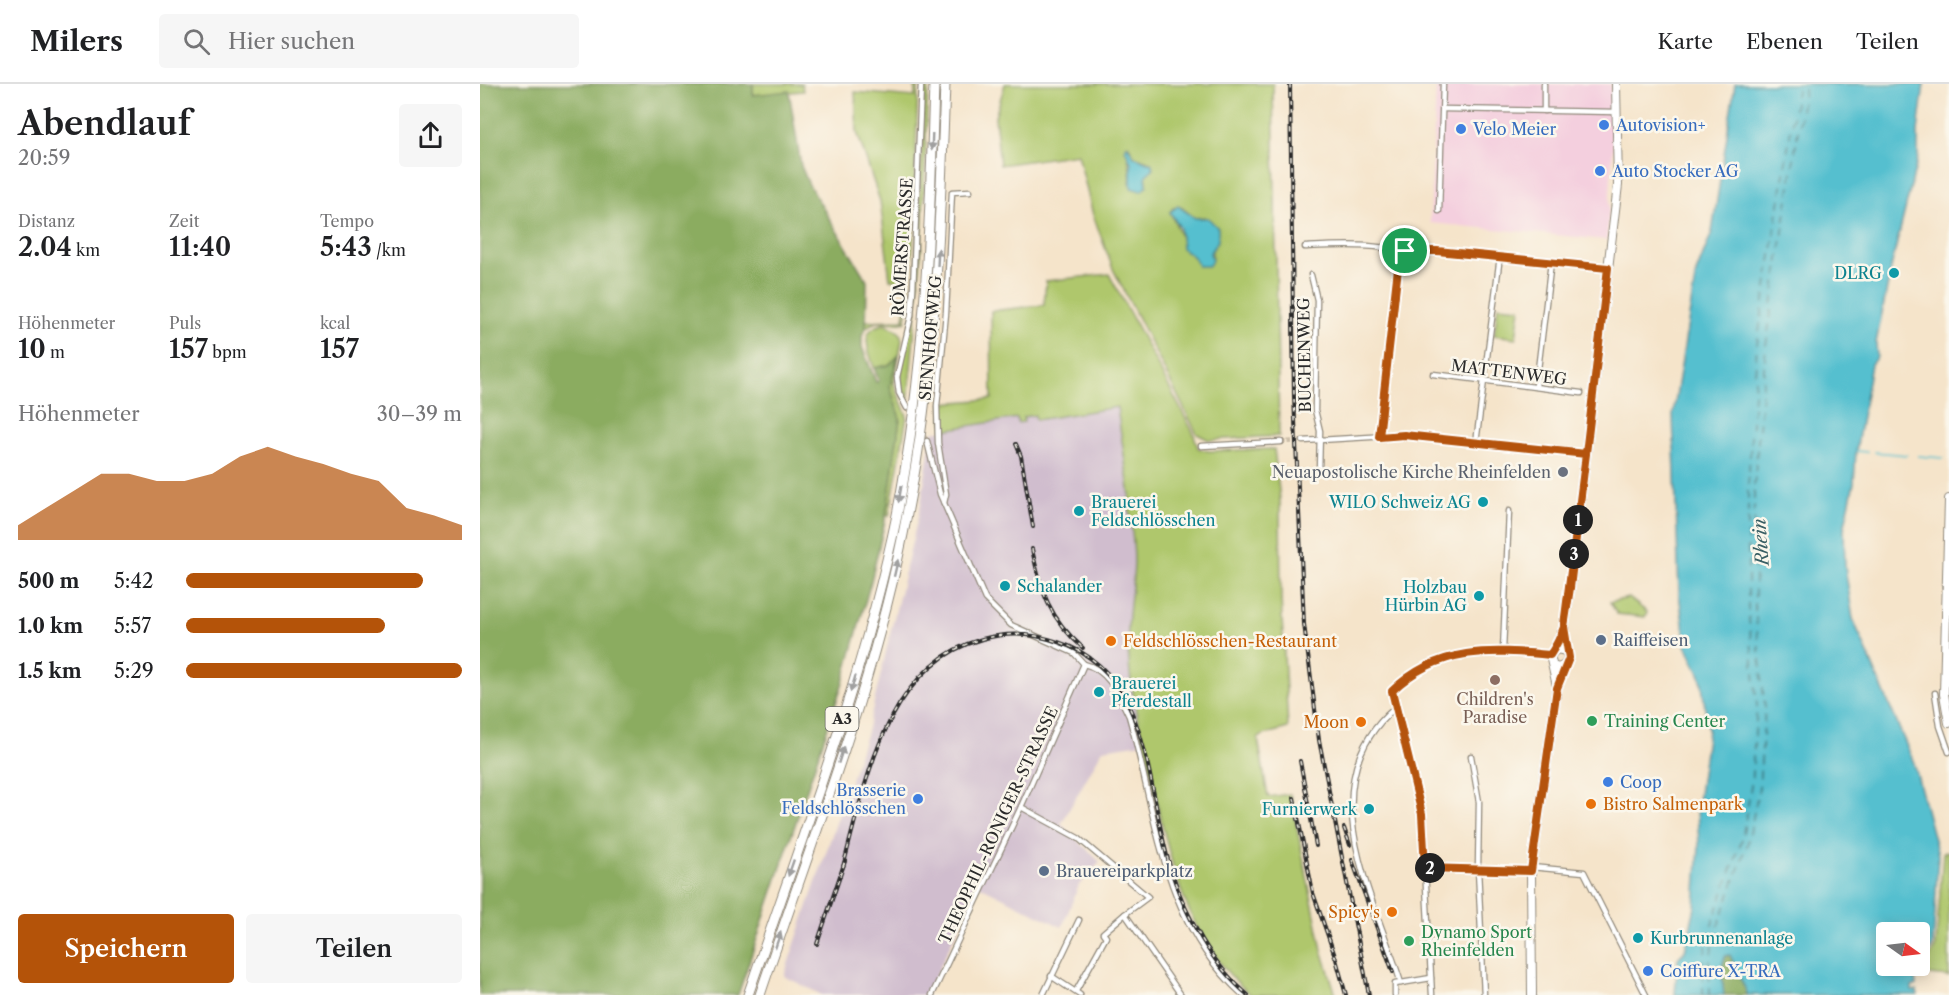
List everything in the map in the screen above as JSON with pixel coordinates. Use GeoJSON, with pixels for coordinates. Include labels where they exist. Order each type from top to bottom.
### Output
{"type":"FeatureCollection","features":[{"type":"Feature","properties":{"kind":"highway","name":"A3"},"geometry":{"type":"LineString","coordinates":[[748,995],[855,679],[880,591],[897,513],[912,425],[922,333],[934,84]]}},
{"type":"Feature","properties":{"kind":"highway","name":"A3"},"geometry":{"type":"LineString","coordinates":[[759,995],[865,681],[890,593],[907,515],[924,418],[933,327],[945,84]]}},
{"type":"Feature","properties":{"kind":"main road"},"geometry":{"type":"LineString","coordinates":[[1532,995],[1531,869],[1557,688],[1569,658],[1566,651],[1564,627],[1618,185],[1616,84]]}},
{"type":"Feature","properties":{"kind":"main road"},"geometry":{"type":"LineString","coordinates":[[1949,499],[1944,694],[1949,723]]}},
{"type":"Feature","properties":{"kind":"main road"},"geometry":{"type":"LineString","coordinates":[[1557,688],[1552,652],[1564,627]]}},
{"type":"Feature","properties":{"kind":"main road"},"geometry":{"type":"LineString","coordinates":[[1552,652],[1566,651]]}},
{"type":"Feature","properties":{"kind":"main road"},"geometry":{"type":"LineString","coordinates":[[1553,666],[1564,666]]}},
{"type":"Feature","properties":{"kind":"street","name":"RÖMERSTRASSE"},"geometry":{"type":"LineString","coordinates":[[907,408],[899,393],[897,377],[913,290],[921,84]]}},
{"type":"Feature","properties":{"kind":"street"},"geometry":{"type":"LineString","coordinates":[[1439,211],[1443,84]]}},
{"type":"Feature","properties":{"kind":"street"},"geometry":{"type":"LineString","coordinates":[[1544,84],[1544,111]]}},
{"type":"Feature","properties":{"kind":"street"},"geometry":{"type":"LineString","coordinates":[[1443,109],[1617,112]]}},
{"type":"Feature","properties":{"kind":"street","name":"SENNHOFWEG"},"geometry":{"type":"LineString","coordinates":[[944,503],[946,494],[938,443],[937,406],[946,313],[952,192],[970,191]]}},
{"type":"Feature","properties":{"kind":"street"},"geometry":{"type":"LineString","coordinates":[[1305,247],[1372,246],[1396,248],[1402,254]]}},
{"type":"Feature","properties":{"kind":"street"},"geometry":{"type":"LineString","coordinates":[[1379,437],[1399,259],[1402,254],[1412,249],[1608,268]]}},
{"type":"Feature","properties":{"kind":"street"},"geometry":{"type":"LineString","coordinates":[[1476,443],[1500,256]]}},
{"type":"Feature","properties":{"kind":"street"},"geometry":{"type":"LineString","coordinates":[[1536,387],[1551,262]]}},
{"type":"Feature","properties":{"kind":"street","name":"BUCHENWEG"},"geometry":{"type":"LineString","coordinates":[[1311,275],[1317,300],[1315,410],[1320,441],[1319,471]]}},
{"type":"Feature","properties":{"kind":"street","name":"MATTENWEG"},"geometry":{"type":"LineString","coordinates":[[1433,374],[1581,393]]}},
{"type":"Feature","properties":{"kind":"street"},"geometry":{"type":"LineString","coordinates":[[1303,441],[1404,435],[1586,454]]}},
{"type":"Feature","properties":{"kind":"street"},"geometry":{"type":"LineString","coordinates":[[927,441],[944,503],[985,599],[1011,625],[1074,653],[1084,664],[1093,666],[1103,674],[1119,695],[1129,716],[1166,872],[1183,914],[1226,980],[1243,995]]}},
{"type":"Feature","properties":{"kind":"street"},"geometry":{"type":"LineString","coordinates":[[1201,446],[1281,442]]}},
{"type":"Feature","properties":{"kind":"street"},"geometry":{"type":"LineString","coordinates":[[1503,650],[1509,511]]}},
{"type":"Feature","properties":{"kind":"street"},"geometry":{"type":"LineString","coordinates":[[1432,995],[1422,814],[1392,691],[1430,666],[1452,657],[1503,650],[1552,652]]}},
{"type":"Feature","properties":{"kind":"street","name":"THEOPHIL-RONIGER-STRASSE"},"geometry":{"type":"LineString","coordinates":[[932,995],[1021,807],[1084,664]]}},
{"type":"Feature","properties":{"kind":"street"},"geometry":{"type":"LineString","coordinates":[[1935,693],[1940,726],[1949,752]]}},
{"type":"Feature","properties":{"kind":"street"},"geometry":{"type":"LineString","coordinates":[[1395,708],[1371,736],[1357,762],[1350,802],[1363,876],[1401,982]]}},
{"type":"Feature","properties":{"kind":"street"},"geometry":{"type":"LineString","coordinates":[[1471,756],[1479,802],[1478,868],[1484,995]]}},
{"type":"Feature","properties":{"kind":"street"},"geometry":{"type":"LineString","coordinates":[[1021,807],[1078,838],[1148,897],[1103,933],[1106,937],[1076,991]]}},
{"type":"Feature","properties":{"kind":"street"},"geometry":{"type":"LineString","coordinates":[[1425,868],[1584,872],[1646,995]]}},
{"type":"Feature","properties":{"kind":"street"},"geometry":{"type":"LineString","coordinates":[[1125,915],[1181,995]]}},
{"type":"Feature","properties":{"kind":"street"},"geometry":{"type":"LineString","coordinates":[[1043,995],[1078,920]]}},
{"type":"Feature","properties":{"kind":"street"},"geometry":{"type":"LineString","coordinates":[[1051,976],[1080,995]]}},
{"type":"Feature","properties":{"kind":"street"},"geometry":{"type":"LineString","coordinates":[[1395,995],[1395,984],[1431,978]]}},
{"type":"Feature","properties":{"kind":"shaded area"},"geometry":{"type":"Polygon","coordinates":[[[1436,84],[1611,84],[1613,149],[1607,240],[1430,223],[1436,84]]]}},
{"type":"Feature","properties":{"kind":"shaded area","name":"Brauerei Feldschlösschen"},"geometry":{"type":"Polygon","coordinates":[[[1117,407],[1130,496],[1128,500],[1134,563],[1128,639],[1129,671],[1142,743],[1103,749],[1061,824],[1100,862],[1079,885],[1062,927],[978,885],[927,995],[822,995],[784,976],[867,732],[921,504],[932,432],[1018,418],[1019,423],[1024,422],[1023,417],[1035,414],[1036,419],[1117,407]]]}},
{"type":"Feature","properties":{"kind":"green space"},"geometry":{"type":"Polygon","coordinates":[[[480,84],[753,84],[753,95],[789,91],[801,166],[809,185],[867,281],[866,328],[862,335],[862,347],[876,382],[879,381],[874,368],[889,365],[898,356],[890,386],[900,419],[886,516],[871,581],[845,676],[738,995],[480,995],[480,84]]]}},
{"type":"Feature","properties":{"kind":"green space"},"geometry":{"type":"Polygon","coordinates":[[[753,84],[802,84],[803,91],[753,95],[753,84]]]}},
{"type":"Feature","properties":{"kind":"green space"},"geometry":{"type":"Polygon","coordinates":[[[915,84],[918,84],[913,243],[906,321],[876,322],[866,328],[866,321],[904,320],[908,281],[890,279],[880,201],[857,132],[855,92],[915,97],[915,84]]]}},
{"type":"Feature","properties":{"kind":"green space"},"geometry":{"type":"Polygon","coordinates":[[[924,84],[928,84],[922,244],[908,402],[901,386],[901,368],[915,307],[924,84]]]}},
{"type":"Feature","properties":{"kind":"green space"},"geometry":{"type":"Polygon","coordinates":[[[1005,84],[1273,84],[1279,436],[1209,440],[1197,434],[1113,269],[1093,215],[1078,154],[1000,165],[995,117],[1005,84]],[[1129,146],[1130,183],[1147,182],[1146,175],[1152,169],[1151,162],[1134,156],[1129,146]],[[1181,207],[1173,208],[1170,212],[1184,244],[1192,256],[1209,265],[1212,248],[1204,217],[1195,218],[1181,207]]]}},
{"type":"Feature","properties":{"kind":"green space"},"geometry":{"type":"Polygon","coordinates":[[[1109,274],[1193,432],[1198,448],[1208,451],[1274,449],[1280,499],[1281,599],[1288,728],[1263,735],[1258,739],[1268,797],[1290,794],[1322,950],[1336,995],[1251,995],[1227,971],[1207,945],[1180,888],[1162,825],[1132,687],[1128,631],[1134,563],[1128,500],[1130,496],[1117,407],[1036,420],[1035,415],[1023,417],[1024,422],[1018,423],[1017,418],[944,430],[942,403],[992,399],[991,311],[1044,305],[1046,281],[1109,274]]]}},
{"type":"Feature","properties":{"kind":"green space"},"geometry":{"type":"Polygon","coordinates":[[[1498,306],[1520,308],[1516,338],[1494,335],[1498,306]]]}},
{"type":"Feature","properties":{"kind":"green space"},"geometry":{"type":"Polygon","coordinates":[[[887,324],[900,333],[902,340],[894,384],[907,416],[889,516],[886,516],[900,419],[890,386],[897,358],[889,365],[874,368],[867,340],[871,329],[887,324]]]}},
{"type":"Feature","properties":{"kind":"green space"},"geometry":{"type":"Polygon","coordinates":[[[1629,598],[1647,612],[1645,617],[1617,614],[1610,602],[1629,598]]]}},
{"type":"Feature","properties":{"kind":"green space"},"geometry":{"type":"Polygon","coordinates":[[[1949,851],[1949,977],[1930,975],[1930,957],[1936,946],[1943,853],[1949,851]]]}},
{"type":"Feature","properties":{"kind":"green space"},"geometry":{"type":"Polygon","coordinates":[[[1731,955],[1748,995],[1724,995],[1722,963],[1725,956],[1731,955]]]}},
{"type":"Feature","properties":{"kind":"water","name":"Rhein"},"geometry":{"type":"Polygon","coordinates":[[[1735,84],[1924,84],[1918,131],[1918,157],[1892,263],[1876,343],[1877,357],[1871,364],[1856,451],[1854,483],[1844,529],[1845,567],[1853,619],[1914,763],[1938,855],[1933,946],[1930,951],[1930,922],[1876,922],[1876,976],[1916,976],[1916,985],[1912,987],[1912,991],[1917,991],[1918,995],[1748,995],[1730,955],[1725,956],[1721,970],[1724,995],[1675,995],[1678,958],[1685,951],[1695,907],[1699,846],[1697,809],[1708,730],[1701,678],[1686,645],[1679,594],[1673,415],[1696,273],[1712,232],[1735,84]]]}},
{"type":"Feature","properties":{"kind":"water"},"geometry":{"type":"Polygon","coordinates":[[[1127,145],[1134,156],[1152,164],[1153,169],[1146,175],[1147,186],[1141,191],[1131,188],[1131,163],[1125,149],[1127,145]]]}},
{"type":"Feature","properties":{"kind":"water"},"geometry":{"type":"Polygon","coordinates":[[[1178,206],[1195,218],[1208,218],[1218,228],[1218,241],[1210,253],[1212,260],[1209,266],[1198,266],[1194,257],[1182,248],[1180,228],[1170,212],[1178,206]]]}},
{"type":"Feature","properties":{"kind":"waterway"},"geometry":{"type":"LineString","coordinates":[[1856,451],[1867,452]]}},
{"type":"Feature","properties":{"kind":"waterway"},"geometry":{"type":"LineString","coordinates":[[1875,452],[1907,455]]}},
{"type":"Feature","properties":{"kind":"waterway"},"geometry":{"type":"LineString","coordinates":[[1918,456],[1943,458]]}},
{"type":"Feature","properties":{"kind":"ferry route"},"geometry":{"type":"LineString","coordinates":[[1703,995],[1703,964],[1708,936],[1742,840],[1751,786],[1757,706],[1748,607],[1748,487],[1757,345],[1798,84]]}},
{"type":"Feature","properties":{"kind":"ferry route"},"geometry":{"type":"LineString","coordinates":[[1710,995],[1709,964],[1714,938],[1748,842],[1759,788],[1765,709],[1755,608],[1754,487],[1766,346],[1805,84]]}},
{"type":"Feature","properties":{"kind":"tunnel"},"geometry":{"type":"LineString","coordinates":[[907,408],[927,441]]}},
{"type":"Feature","properties":{"kind":"tunnel"},"geometry":{"type":"LineString","coordinates":[[1281,442],[1303,441]]}},
{"type":"Feature","properties":{"kind":"railway"},"geometry":{"type":"LineString","coordinates":[[1290,84],[1294,397],[1304,624],[1319,740],[1369,995]]}},
{"type":"Feature","properties":{"kind":"railway"},"geometry":{"type":"LineString","coordinates":[[1016,444],[1021,456],[1033,527]]}},
{"type":"Feature","properties":{"kind":"railway"},"geometry":{"type":"LineString","coordinates":[[1032,549],[1043,591],[1054,615],[1083,648]]}},
{"type":"Feature","properties":{"kind":"railway"},"geometry":{"type":"LineString","coordinates":[[843,867],[871,765],[902,701],[923,674],[949,653],[982,639],[1011,634],[1049,639],[1090,658],[1113,680],[1130,708],[1150,773],[1163,841],[1178,890],[1202,940],[1223,970],[1248,995]]}},
{"type":"Feature","properties":{"kind":"railway"},"geometry":{"type":"LineString","coordinates":[[1300,761],[1316,846]]}},
{"type":"Feature","properties":{"kind":"railway"},"geometry":{"type":"LineString","coordinates":[[1294,798],[1313,893],[1346,995]]}},
{"type":"Feature","properties":{"kind":"railway"},"geometry":{"type":"LineString","coordinates":[[1344,828],[1350,845]]}},
{"type":"Feature","properties":{"kind":"railway"},"geometry":{"type":"LineString","coordinates":[[1352,860],[1393,972]]}},
{"type":"Feature","properties":{"kind":"railway"},"geometry":{"type":"LineString","coordinates":[[817,944],[845,861]]}},
{"type":"Feature","properties":{"kind":"place","name":"Autovision+"},"geometry":{"type":"Point","coordinates":[1604,125]}},
{"type":"Feature","properties":{"kind":"place","name":"Velo Meier"},"geometry":{"type":"Point","coordinates":[1461,129]}},
{"type":"Feature","properties":{"kind":"place","name":"Auto Stocker AG"},"geometry":{"type":"Point","coordinates":[1600,171]}},
{"type":"Feature","properties":{"kind":"place","name":"DLRG"},"geometry":{"type":"Point","coordinates":[1894,273]}},
{"type":"Feature","properties":{"kind":"place","name":"Neuapostolische Kirche Rheinfelden"},"geometry":{"type":"Point","coordinates":[1563,472]}},
{"type":"Feature","properties":{"kind":"place","name":"WILO Schweiz AG"},"geometry":{"type":"Point","coordinates":[1483,502]}},
{"type":"Feature","properties":{"kind":"place","name":"Brauerei Feldschlösschen"},"geometry":{"type":"Point","coordinates":[1079,511]}},
{"type":"Feature","properties":{"kind":"place","name":"Schalander"},"geometry":{"type":"Point","coordinates":[1005,586]}},
{"type":"Feature","properties":{"kind":"place","name":"Holzbau Hürbin AG"},"geometry":{"type":"Point","coordinates":[1479,596]}},
{"type":"Feature","properties":{"kind":"place","name":"Raiffeisen"},"geometry":{"type":"Point","coordinates":[1601,640]}},
{"type":"Feature","properties":{"kind":"place","name":"Feldschlösschen-Restaurant"},"geometry":{"type":"Point","coordinates":[1111,641]}},
{"type":"Feature","properties":{"kind":"place","name":"Children's Paradise"},"geometry":{"type":"Point","coordinates":[1495,680]}},
{"type":"Feature","properties":{"kind":"place","name":"Brauerei Pferdestall"},"geometry":{"type":"Point","coordinates":[1099,692]}},
{"type":"Feature","properties":{"kind":"place","name":"Training Center"},"geometry":{"type":"Point","coordinates":[1592,721]}},
{"type":"Feature","properties":{"kind":"place","name":"Moon"},"geometry":{"type":"Point","coordinates":[1361,722]}},
{"type":"Feature","properties":{"kind":"place","name":"Coop"},"geometry":{"type":"Point","coordinates":[1608,782]}},
{"type":"Feature","properties":{"kind":"place","name":"Brasserie Feldschlösschen"},"geometry":{"type":"Point","coordinates":[918,799]}},
{"type":"Feature","properties":{"kind":"place","name":"Bistro Salmenpark"},"geometry":{"type":"Point","coordinates":[1591,804]}},
{"type":"Feature","properties":{"kind":"place","name":"Furnierwerk"},"geometry":{"type":"Point","coordinates":[1369,809]}},
{"type":"Feature","properties":{"kind":"place","name":"Brauereiparkplatz"},"geometry":{"type":"Point","coordinates":[1044,871]}},
{"type":"Feature","properties":{"kind":"place","name":"Spicy's"},"geometry":{"type":"Point","coordinates":[1392,912]}},
{"type":"Feature","properties":{"kind":"place","name":"Kurbrunnenanlage"},"geometry":{"type":"Point","coordinates":[1638,938]}},
{"type":"Feature","properties":{"kind":"place","name":"Dynamo Sport Rheinfelden"},"geometry":{"type":"Point","coordinates":[1409,941]}},
{"type":"Feature","properties":{"kind":"place","name":"Coiffure X-TRA"},"geometry":{"type":"Point","coordinates":[1648,971]}},
{"type":"Feature","properties":{"kind":"route"},"geometry":{"type":"LineString","coordinates":[[1405,251],[1399,259],[1379,437],[1404,435],[1586,454],[1570,588],[1564,625],[1564,627],[1555,650],[1550,655],[1503,650],[1452,657],[1430,666],[1392,691],[1422,814],[1425,868],[1531,871],[1557,688],[1569,658],[1566,651],[1564,627],[1570,588],[1608,268],[1437,251],[1412,249],[1405,251]]}}]}
